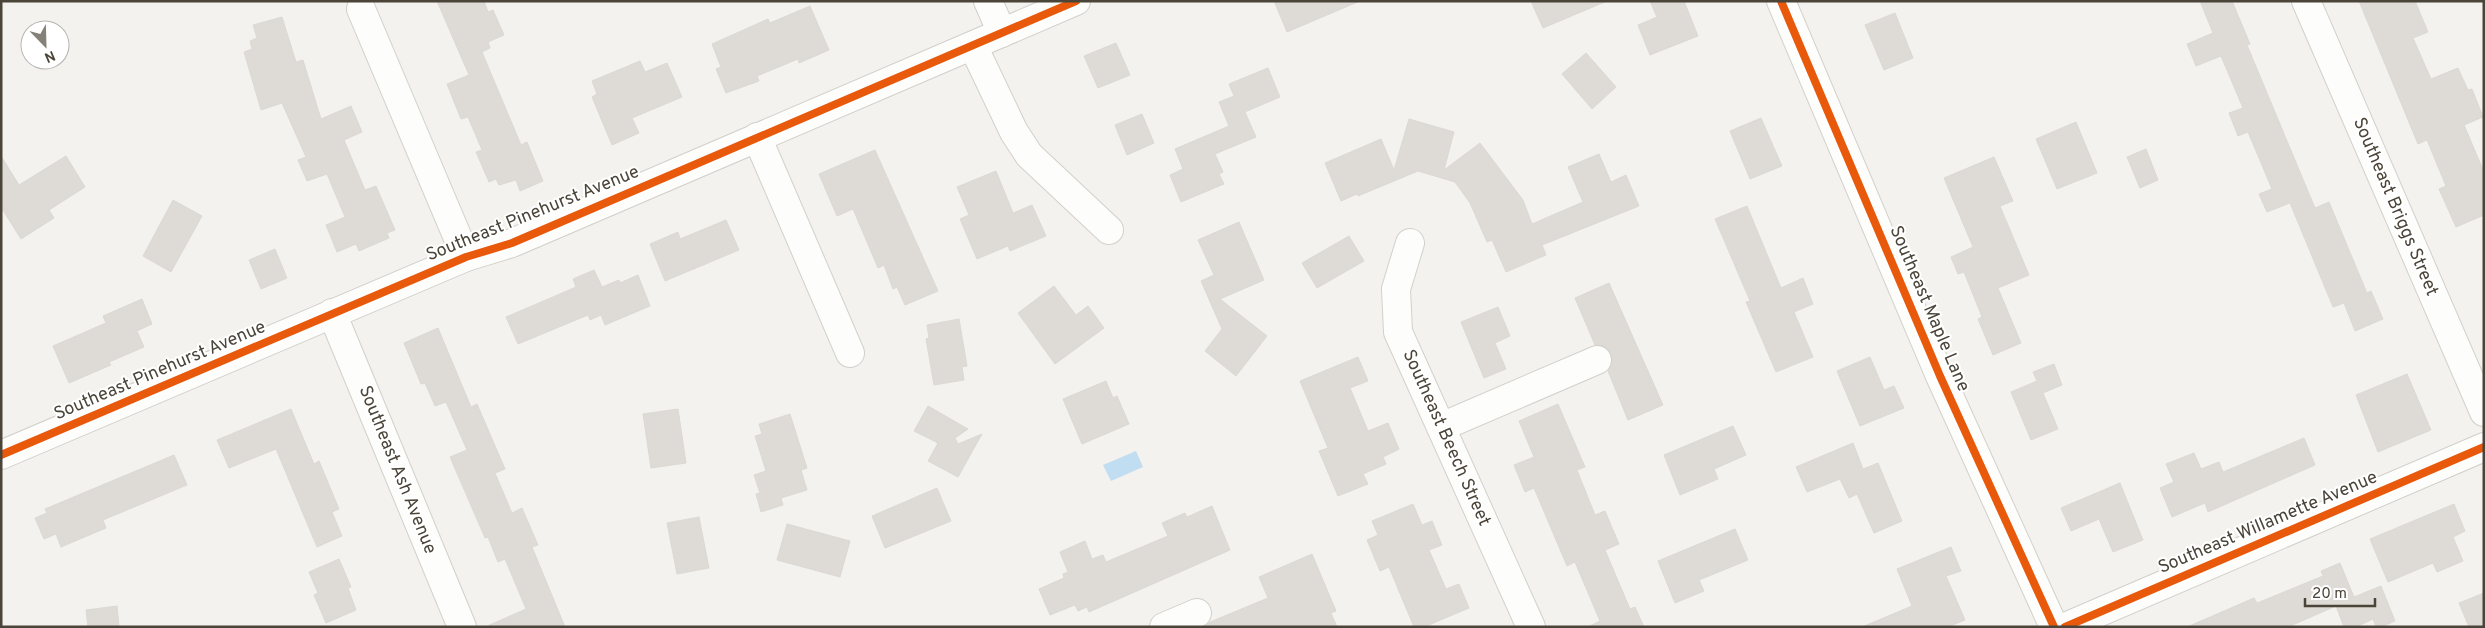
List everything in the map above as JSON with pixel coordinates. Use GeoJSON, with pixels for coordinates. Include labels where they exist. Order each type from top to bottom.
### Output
{"type":"FeatureCollection","features":[{"type":"Feature","properties":{"kind":"street"},"geometry":{"type":"LineString","coordinates":[[988,1],[1002,33]]}},
{"type":"Feature","properties":{"kind":"street","name":"Southeast Pinehurst Avenue"},"geometry":{"type":"LineString","coordinates":[[1,455],[466,257],[512,242],[1076,1]]}},
{"type":"Feature","properties":{"kind":"street","name":"Southeast Maple Lane"},"geometry":{"type":"LineString","coordinates":[[1781,1],[1940,376],[2054,627]]}},
{"type":"Feature","properties":{"kind":"street","name":"Southeast Briggs Street"},"geometry":{"type":"LineString","coordinates":[[2306,1],[2484,412]]}},
{"type":"Feature","properties":{"kind":"street"},"geometry":{"type":"LineString","coordinates":[[360,9],[466,257]]}},
{"type":"Feature","properties":{"kind":"street"},"geometry":{"type":"LineString","coordinates":[[973,46],[1014,132],[1029,155],[1109,230]]}},
{"type":"Feature","properties":{"kind":"street"},"geometry":{"type":"LineString","coordinates":[[757,137],[850,353]]}},
{"type":"Feature","properties":{"kind":"street","name":"Southeast Beech Street"},"geometry":{"type":"LineString","coordinates":[[1410,243],[1396,289],[1398,332],[1531,627]]}},
{"type":"Feature","properties":{"kind":"street","name":"Southeast Ash Avenue"},"geometry":{"type":"LineString","coordinates":[[332,313],[462,627]]}},
{"type":"Feature","properties":{"kind":"street"},"geometry":{"type":"LineString","coordinates":[[1441,427],[1597,360]]}},
{"type":"Feature","properties":{"kind":"street","name":"Southeast Willamette Avenue"},"geometry":{"type":"LineString","coordinates":[[2065,627],[2484,447]]}},
{"type":"Feature","properties":{"kind":"street"},"geometry":{"type":"LineString","coordinates":[[1164,627],[1197,613]]}},
{"type":"Feature","properties":{"kind":"water"},"geometry":{"type":"Polygon","coordinates":[[[1136,451],[1143,467],[1111,481],[1103,465],[1136,451]]]}},
{"type":"Feature","properties":{"kind":"building"},"geometry":{"type":"Polygon","coordinates":[[[437,1],[484,1],[488,12],[493,10],[504,35],[488,42],[490,48],[482,52],[521,145],[527,142],[543,181],[520,191],[516,180],[499,185],[496,179],[489,182],[476,152],[482,150],[468,117],[461,119],[447,84],[469,75],[437,1]]]}},
{"type":"Feature","properties":{"kind":"building"},"geometry":{"type":"Polygon","coordinates":[[[1274,1],[1360,1],[1287,32],[1274,1]]]}},
{"type":"Feature","properties":{"kind":"building"},"geometry":{"type":"Polygon","coordinates":[[[1531,1],[1607,1],[1543,28],[1531,1]]]}},
{"type":"Feature","properties":{"kind":"building"},"geometry":{"type":"Polygon","coordinates":[[[1650,1],[1684,1],[1698,36],[1650,55],[1638,25],[1657,17],[1650,1]]]}},
{"type":"Feature","properties":{"kind":"building"},"geometry":{"type":"Polygon","coordinates":[[[2200,1],[2232,1],[2250,44],[2247,45],[2315,208],[2329,202],[2367,293],[2371,291],[2383,319],[2355,331],[2344,303],[2333,307],[2290,203],[2267,212],[2259,194],[2272,189],[2248,132],[2238,136],[2229,113],[2243,108],[2221,56],[2196,66],[2187,44],[2213,33],[2200,1]]]}},
{"type":"Feature","properties":{"kind":"building"},"geometry":{"type":"Polygon","coordinates":[[[2359,1],[2415,1],[2428,32],[2413,38],[2431,79],[2458,68],[2468,90],[2472,89],[2483,117],[2464,125],[2484,172],[2484,215],[2456,227],[2439,189],[2446,186],[2427,140],[2418,144],[2359,1]]]}},
{"type":"Feature","properties":{"kind":"building"},"geometry":{"type":"Polygon","coordinates":[[[810,6],[829,50],[799,63],[798,59],[757,76],[759,81],[726,93],[716,69],[721,67],[712,44],[768,19],[770,23],[810,6]]]}},
{"type":"Feature","properties":{"kind":"building"},"geometry":{"type":"Polygon","coordinates":[[[1895,13],[1913,58],[1884,70],[1865,25],[1895,13]]]}},
{"type":"Feature","properties":{"kind":"building"},"geometry":{"type":"Polygon","coordinates":[[[282,17],[296,62],[303,60],[321,119],[351,106],[362,132],[344,140],[365,190],[376,186],[395,230],[387,233],[389,238],[359,251],[356,244],[337,252],[326,225],[345,217],[327,174],[307,181],[298,160],[306,157],[282,103],[261,110],[244,52],[252,49],[250,41],[257,38],[253,25],[282,17]]]}},
{"type":"Feature","properties":{"kind":"building"},"geometry":{"type":"Polygon","coordinates":[[[1116,43],[1130,75],[1098,88],[1084,56],[1116,43]]]}},
{"type":"Feature","properties":{"kind":"building"},"geometry":{"type":"Polygon","coordinates":[[[1586,53],[1616,87],[1592,109],[1562,74],[1586,53]]]}},
{"type":"Feature","properties":{"kind":"building"},"geometry":{"type":"Polygon","coordinates":[[[640,61],[645,72],[667,63],[682,97],[632,118],[639,133],[612,145],[592,97],[597,94],[592,81],[640,61]]]}},
{"type":"Feature","properties":{"kind":"building"},"geometry":{"type":"Polygon","coordinates":[[[1268,68],[1280,97],[1245,112],[1256,137],[1215,154],[1223,172],[1219,174],[1224,184],[1181,202],[1170,175],[1183,169],[1175,149],[1229,126],[1219,102],[1234,96],[1229,84],[1268,68]]]}},
{"type":"Feature","properties":{"kind":"building"},"geometry":{"type":"Polygon","coordinates":[[[1142,114],[1154,143],[1127,155],[1115,125],[1142,114]]]}},
{"type":"Feature","properties":{"kind":"building"},"geometry":{"type":"Polygon","coordinates":[[[1761,118],[1782,166],[1750,179],[1730,131],[1761,118]]]}},
{"type":"Feature","properties":{"kind":"building"},"geometry":{"type":"Polygon","coordinates":[[[1409,119],[1454,132],[1444,170],[1480,143],[1523,200],[1532,224],[1583,202],[1568,167],[1599,154],[1611,182],[1626,175],[1639,206],[1542,245],[1546,255],[1506,272],[1492,240],[1487,242],[1470,203],[1455,182],[1418,171],[1358,196],[1357,194],[1341,201],[1325,163],[1381,139],[1394,170],[1409,119]]]}},
{"type":"Feature","properties":{"kind":"building"},"geometry":{"type":"Polygon","coordinates":[[[2076,122],[2097,173],[2057,189],[2036,139],[2076,122]]]}},
{"type":"Feature","properties":{"kind":"building"},"geometry":{"type":"Polygon","coordinates":[[[2146,149],[2158,180],[2140,188],[2127,157],[2146,149]]]}},
{"type":"Feature","properties":{"kind":"building"},"geometry":{"type":"Polygon","coordinates":[[[875,150],[938,291],[905,305],[897,287],[893,289],[884,265],[878,268],[853,209],[837,216],[819,174],[875,150]]]}},
{"type":"Feature","properties":{"kind":"building"},"geometry":{"type":"Polygon","coordinates":[[[1,156],[19,185],[66,156],[85,187],[49,210],[54,218],[21,239],[1,207],[1,156]]]}},
{"type":"Feature","properties":{"kind":"building"},"geometry":{"type":"Polygon","coordinates":[[[1994,157],[2013,201],[2000,206],[2029,275],[1998,288],[2021,343],[1993,355],[1978,319],[1982,317],[1964,272],[1958,274],[1951,257],[1973,247],[1944,178],[1994,157]]]}},
{"type":"Feature","properties":{"kind":"building"},"geometry":{"type":"Polygon","coordinates":[[[996,171],[1013,213],[1032,205],[1046,236],[1010,251],[1008,246],[977,259],[960,219],[969,215],[957,187],[996,171]]]}},
{"type":"Feature","properties":{"kind":"building"},"geometry":{"type":"Polygon","coordinates":[[[173,200],[202,216],[171,272],[143,256],[173,200]]]}},
{"type":"Feature","properties":{"kind":"building"},"geometry":{"type":"Polygon","coordinates":[[[1747,206],[1781,288],[1803,278],[1813,304],[1794,312],[1813,357],[1776,372],[1746,302],[1750,301],[1715,219],[1747,206]]]}},
{"type":"Feature","properties":{"kind":"building"},"geometry":{"type":"Polygon","coordinates":[[[726,220],[739,250],[665,281],[650,244],[678,232],[680,239],[726,220]]]}},
{"type":"Feature","properties":{"kind":"building"},"geometry":{"type":"Polygon","coordinates":[[[1239,222],[1264,280],[1220,299],[1267,336],[1236,376],[1205,351],[1222,329],[1201,281],[1214,275],[1198,240],[1239,222]]]}},
{"type":"Feature","properties":{"kind":"building"},"geometry":{"type":"Polygon","coordinates":[[[1349,236],[1364,261],[1317,288],[1302,263],[1349,236]]]}},
{"type":"Feature","properties":{"kind":"building"},"geometry":{"type":"Polygon","coordinates":[[[275,249],[287,278],[261,289],[249,260],[275,249]]]}},
{"type":"Feature","properties":{"kind":"building"},"geometry":{"type":"Polygon","coordinates":[[[594,270],[602,287],[619,280],[620,283],[638,275],[650,306],[605,325],[601,315],[590,320],[588,315],[518,344],[506,317],[576,287],[573,279],[594,270]]]}},
{"type":"Feature","properties":{"kind":"building"},"geometry":{"type":"Polygon","coordinates":[[[1609,283],[1663,405],[1628,420],[1608,371],[1612,362],[1611,353],[1606,347],[1595,345],[1575,298],[1609,283]]]}},
{"type":"Feature","properties":{"kind":"building"},"geometry":{"type":"Polygon","coordinates":[[[1054,286],[1076,315],[1088,306],[1104,328],[1055,364],[1018,313],[1054,286]]]}},
{"type":"Feature","properties":{"kind":"building"},"geometry":{"type":"Polygon","coordinates":[[[142,299],[152,324],[137,331],[144,347],[109,362],[111,365],[69,383],[53,346],[106,323],[103,316],[142,299]]]}},
{"type":"Feature","properties":{"kind":"building"},"geometry":{"type":"Polygon","coordinates":[[[1498,307],[1510,336],[1495,343],[1506,369],[1484,378],[1461,322],[1498,307]]]}},
{"type":"Feature","properties":{"kind":"building"},"geometry":{"type":"Polygon","coordinates":[[[959,319],[967,366],[962,367],[964,380],[934,385],[926,339],[929,338],[927,325],[959,319]]]}},
{"type":"Feature","properties":{"kind":"building"},"geometry":{"type":"Polygon","coordinates":[[[438,328],[471,407],[477,404],[505,469],[495,473],[512,513],[522,508],[538,545],[532,547],[565,627],[485,627],[526,609],[505,559],[498,562],[488,537],[485,538],[450,457],[467,450],[446,402],[435,406],[425,383],[421,384],[404,343],[438,328]]]}},
{"type":"Feature","properties":{"kind":"building"},"geometry":{"type":"Polygon","coordinates":[[[1358,357],[1368,381],[1350,388],[1368,431],[1388,423],[1399,449],[1383,457],[1386,464],[1363,474],[1368,484],[1338,496],[1319,451],[1328,448],[1300,381],[1358,357]]]}},
{"type":"Feature","properties":{"kind":"building"},"geometry":{"type":"Polygon","coordinates":[[[1870,357],[1884,390],[1894,386],[1904,408],[1860,426],[1837,371],[1870,357]]]}},
{"type":"Feature","properties":{"kind":"building"},"geometry":{"type":"Polygon","coordinates":[[[2054,364],[2062,385],[2043,393],[2058,429],[2031,440],[2011,392],[2037,381],[2033,372],[2054,364]]]}},
{"type":"Feature","properties":{"kind":"building"},"geometry":{"type":"Polygon","coordinates":[[[2407,374],[2431,430],[2378,452],[2356,395],[2407,374]]]}},
{"type":"Feature","properties":{"kind":"building"},"geometry":{"type":"Polygon","coordinates":[[[1106,381],[1113,398],[1117,396],[1129,424],[1082,444],[1063,399],[1106,381]]]}},
{"type":"Feature","properties":{"kind":"building"},"geometry":{"type":"Polygon","coordinates":[[[1558,404],[1585,467],[1577,470],[1595,515],[1605,511],[1619,544],[1605,550],[1630,609],[1635,607],[1644,627],[1588,627],[1600,621],[1575,562],[1567,566],[1534,488],[1525,492],[1514,465],[1534,457],[1519,421],[1558,404]]]}},
{"type":"Feature","properties":{"kind":"building"},"geometry":{"type":"Polygon","coordinates":[[[928,406],[968,429],[955,438],[958,444],[982,434],[958,477],[928,461],[938,443],[914,431],[928,406]]]}},
{"type":"Feature","properties":{"kind":"building"},"geometry":{"type":"Polygon","coordinates":[[[291,409],[314,464],[319,461],[339,509],[332,512],[342,536],[317,547],[276,449],[229,468],[217,440],[291,409]]]}},
{"type":"Feature","properties":{"kind":"building"},"geometry":{"type":"Polygon","coordinates":[[[678,409],[686,463],[651,468],[643,414],[678,409]]]}},
{"type":"Feature","properties":{"kind":"building"},"geometry":{"type":"Polygon","coordinates":[[[790,414],[807,468],[801,470],[807,490],[781,498],[783,505],[761,512],[756,494],[760,493],[754,475],[766,471],[755,436],[762,434],[759,424],[790,414]]]}},
{"type":"Feature","properties":{"kind":"building"},"geometry":{"type":"Polygon","coordinates":[[[1733,426],[1746,455],[1714,469],[1718,479],[1680,495],[1664,455],[1733,426]]]}},
{"type":"Feature","properties":{"kind":"building"},"geometry":{"type":"Polygon","coordinates":[[[2304,438],[2315,465],[2208,512],[2205,503],[2172,517],[2160,488],[2174,482],[2166,464],[2194,453],[2201,469],[2219,462],[2223,472],[2304,438]]]}},
{"type":"Feature","properties":{"kind":"building"},"geometry":{"type":"Polygon","coordinates":[[[1853,443],[1863,469],[1878,463],[1902,521],[1874,533],[1857,494],[1849,498],[1840,479],[1807,492],[1796,467],[1853,443]]]}},
{"type":"Feature","properties":{"kind":"building"},"geometry":{"type":"Polygon","coordinates":[[[174,455],[187,485],[103,520],[106,528],[61,547],[56,534],[44,539],[35,518],[47,513],[45,509],[174,455]]]}},
{"type":"Feature","properties":{"kind":"building"},"geometry":{"type":"Polygon","coordinates":[[[2120,483],[2143,540],[2113,552],[2099,519],[2071,531],[2061,508],[2120,483]]]}},
{"type":"Feature","properties":{"kind":"building"},"geometry":{"type":"Polygon","coordinates":[[[937,488],[951,521],[885,548],[872,516],[937,488]]]}},
{"type":"Feature","properties":{"kind":"building"},"geometry":{"type":"Polygon","coordinates":[[[1413,504],[1422,525],[1432,521],[1442,545],[1429,550],[1446,589],[1459,584],[1469,608],[1424,627],[1414,627],[1389,567],[1380,571],[1367,540],[1378,535],[1372,521],[1413,504]]]}},
{"type":"Feature","properties":{"kind":"building"},"geometry":{"type":"Polygon","coordinates":[[[2454,504],[2465,531],[2453,537],[2463,561],[2437,572],[2433,563],[2388,582],[2370,539],[2454,504]]]}},
{"type":"Feature","properties":{"kind":"building"},"geometry":{"type":"Polygon","coordinates":[[[1212,506],[1230,550],[1089,612],[1087,607],[1078,611],[1075,605],[1050,615],[1039,589],[1064,578],[1063,574],[1068,572],[1060,552],[1085,541],[1092,559],[1103,555],[1106,562],[1168,536],[1162,523],[1185,513],[1187,517],[1212,506]]]}},
{"type":"Feature","properties":{"kind":"building"},"geometry":{"type":"Polygon","coordinates":[[[699,517],[709,568],[677,574],[667,523],[699,517]]]}},
{"type":"Feature","properties":{"kind":"building"},"geometry":{"type":"Polygon","coordinates":[[[787,524],[850,541],[840,577],[777,560],[787,524]]]}},
{"type":"Feature","properties":{"kind":"building"},"geometry":{"type":"Polygon","coordinates":[[[1735,529],[1748,560],[1699,580],[1704,591],[1675,603],[1658,561],[1735,529]]]}},
{"type":"Feature","properties":{"kind":"building"},"geometry":{"type":"Polygon","coordinates":[[[1951,547],[1961,571],[1946,576],[1965,620],[1948,627],[1862,627],[1912,606],[1897,569],[1951,547]]]}},
{"type":"Feature","properties":{"kind":"building"},"geometry":{"type":"Polygon","coordinates":[[[1312,554],[1336,611],[1331,613],[1337,627],[1204,627],[1210,622],[1268,598],[1259,577],[1312,554]]]}},
{"type":"Feature","properties":{"kind":"building"},"geometry":{"type":"Polygon","coordinates":[[[339,559],[351,587],[348,588],[356,610],[326,623],[314,595],[318,593],[309,572],[339,559]]]}},
{"type":"Feature","properties":{"kind":"building"},"geometry":{"type":"Polygon","coordinates":[[[2340,563],[2354,597],[2381,586],[2395,621],[2381,627],[2376,627],[2373,619],[2356,627],[2344,627],[2336,606],[2288,627],[2187,627],[2254,598],[2257,603],[2323,576],[2321,571],[2340,563]]]}},
{"type":"Feature","properties":{"kind":"building"},"geometry":{"type":"Polygon","coordinates":[[[2484,593],[2484,627],[2469,627],[2459,603],[2484,593]]]}},
{"type":"Feature","properties":{"kind":"building"},"geometry":{"type":"Polygon","coordinates":[[[117,606],[119,627],[88,627],[86,610],[117,606]]]}},
{"type":"Feature","properties":{"kind":"cycle path"},"geometry":{"type":"LineString","coordinates":[[1,455],[466,257],[512,243],[1076,1]]}},
{"type":"Feature","properties":{"kind":"cycle path"},"geometry":{"type":"LineString","coordinates":[[1781,1],[1940,376],[2054,627]]}},
{"type":"Feature","properties":{"kind":"cycle path"},"geometry":{"type":"LineString","coordinates":[[2065,627],[2484,447]]}}]}
